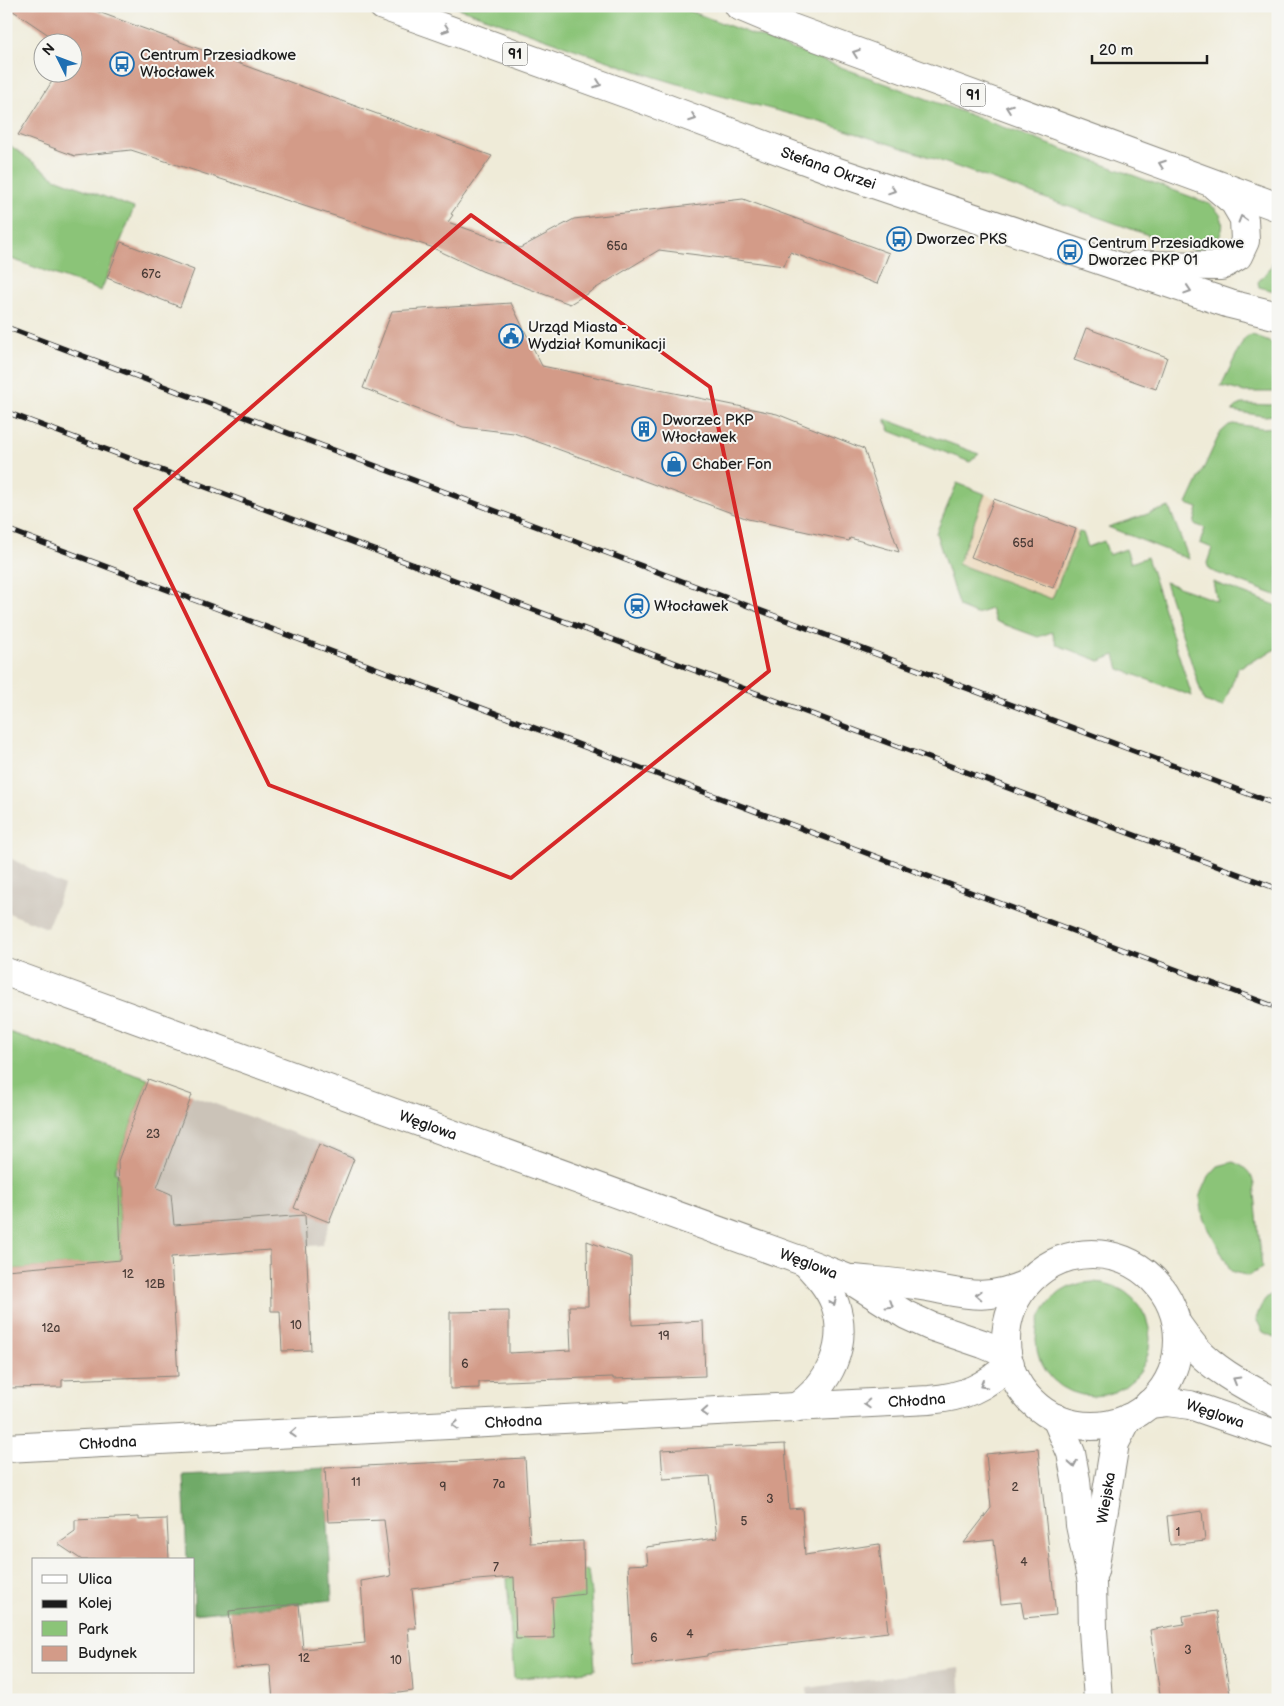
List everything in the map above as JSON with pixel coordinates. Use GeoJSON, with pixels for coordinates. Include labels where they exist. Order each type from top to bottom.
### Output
{"type":"FeatureCollection","features":[{"type":"Feature","properties":{"kind":"street","name":"Stefana Okrzei"},"geometry":{"type":"LineString","coordinates":[[383,6],[694,118],[829,169],[1230,304],[1278,316]]}},
{"type":"Feature","properties":{"kind":"street","name":"91"},"geometry":{"type":"LineString","coordinates":[[739,6],[788,28],[1208,180],[1272,199]]}},
{"type":"Feature","properties":{"kind":"street"},"geometry":{"type":"LineString","coordinates":[[1108,264],[1221,266],[1238,256],[1245,241],[1244,219],[1234,202],[1208,180]]}},
{"type":"Feature","properties":{"kind":"street","name":"Węglowa"},"geometry":{"type":"LineString","coordinates":[[6,972],[805,1262],[849,1279],[906,1315],[930,1326],[983,1344],[1008,1359]]}},
{"type":"Feature","properties":{"kind":"street"},"geometry":{"type":"LineString","coordinates":[[1083,1254],[1112,1256],[1129,1262],[1143,1270],[1165,1294],[1177,1324],[1176,1359],[1170,1376],[1161,1391],[1139,1411],[1114,1423],[1084,1426],[1056,1418],[1040,1408],[1027,1396],[1016,1381],[1008,1359],[1006,1335],[1009,1317],[1016,1300],[1026,1284],[1040,1271],[1056,1261],[1083,1254]]}},
{"type":"Feature","properties":{"kind":"street"},"geometry":{"type":"LineString","coordinates":[[795,1408],[819,1388],[835,1361],[838,1346],[839,1329],[835,1305],[823,1282],[805,1262]]}},
{"type":"Feature","properties":{"kind":"street","name":"Węglowa"},"geometry":{"type":"LineString","coordinates":[[849,1279],[913,1285],[979,1296],[995,1295],[1026,1284]]}},
{"type":"Feature","properties":{"kind":"street"},"geometry":{"type":"LineString","coordinates":[[1177,1324],[1198,1351],[1211,1363],[1229,1376],[1278,1404]]}},
{"type":"Feature","properties":{"kind":"street","name":"Chłodna"},"geometry":{"type":"LineString","coordinates":[[6,1448],[795,1408],[951,1398],[983,1386],[997,1376],[1008,1359]]}},
{"type":"Feature","properties":{"kind":"street","name":"Węglowa"},"geometry":{"type":"LineString","coordinates":[[1139,1411],[1167,1402],[1190,1405],[1278,1435]]}},
{"type":"Feature","properties":{"kind":"street","name":"Wiejska"},"geometry":{"type":"LineString","coordinates":[[1092,1582],[1116,1443],[1139,1411]]}},
{"type":"Feature","properties":{"kind":"street","name":"Wiejska"},"geometry":{"type":"LineString","coordinates":[[1056,1418],[1071,1454],[1076,1480],[1080,1525],[1092,1582],[1098,1700]]}},
{"type":"Feature","properties":{"kind":"highlighted area"},"geometry":{"type":"Polygon","coordinates":[[[471,215],[710,387],[769,671],[511,878],[269,785],[135,509],[471,215]]]}},
{"type":"Feature","properties":{"kind":"shaded area"},"geometry":{"type":"Polygon","coordinates":[[[985,494],[1079,532],[1052,600],[958,564],[985,494]]]}},
{"type":"Feature","properties":{"kind":"shaded area"},"geometry":{"type":"Polygon","coordinates":[[[6,856],[64,886],[47,928],[6,912],[6,856]]]}},
{"type":"Feature","properties":{"kind":"shaded area"},"geometry":{"type":"Polygon","coordinates":[[[148,1079],[355,1156],[322,1245],[121,1261],[113,1173],[148,1079]]]}},
{"type":"Feature","properties":{"kind":"shaded area"},"geometry":{"type":"Polygon","coordinates":[[[959,1668],[961,1700],[808,1700],[807,1688],[959,1668]]]}},
{"type":"Feature","properties":{"kind":"green space"},"geometry":{"type":"Polygon","coordinates":[[[453,6],[676,6],[1203,201],[1216,210],[1221,217],[1223,223],[1221,234],[1214,243],[1203,249],[1197,250],[1179,246],[918,153],[820,122],[642,73],[453,6]]]}},
{"type":"Feature","properties":{"kind":"green space"},"geometry":{"type":"Polygon","coordinates":[[[6,144],[55,178],[134,208],[101,291],[6,257],[6,144]]]}},
{"type":"Feature","properties":{"kind":"green space"},"geometry":{"type":"Polygon","coordinates":[[[1278,246],[1278,292],[1259,287],[1258,282],[1271,267],[1278,246]]]}},
{"type":"Feature","properties":{"kind":"green space"},"geometry":{"type":"Polygon","coordinates":[[[1253,335],[1278,346],[1278,392],[1244,392],[1221,386],[1244,339],[1253,335]]]}},
{"type":"Feature","properties":{"kind":"green space"},"geometry":{"type":"Polygon","coordinates":[[[1242,404],[1278,405],[1278,415],[1264,416],[1232,411],[1242,404]]]}},
{"type":"Feature","properties":{"kind":"green space"},"geometry":{"type":"Polygon","coordinates":[[[885,419],[979,454],[970,462],[890,431],[885,419]]]}},
{"type":"Feature","properties":{"kind":"green space"},"geometry":{"type":"Polygon","coordinates":[[[1233,424],[1263,428],[1278,427],[1278,596],[1209,570],[1207,563],[1212,548],[1200,543],[1205,528],[1194,524],[1198,508],[1187,504],[1220,433],[1233,424]]]}},
{"type":"Feature","properties":{"kind":"green space"},"geometry":{"type":"Polygon","coordinates":[[[957,483],[985,494],[958,564],[1052,599],[1079,532],[1083,533],[1088,547],[1104,541],[1109,555],[1126,549],[1131,563],[1147,557],[1192,696],[1119,669],[1115,655],[1100,661],[1057,645],[1052,632],[1038,637],[995,621],[991,609],[976,614],[959,607],[936,533],[957,483]]]}},
{"type":"Feature","properties":{"kind":"green space"},"geometry":{"type":"Polygon","coordinates":[[[1169,507],[1189,559],[1108,527],[1169,507]]]}},
{"type":"Feature","properties":{"kind":"green space"},"geometry":{"type":"Polygon","coordinates":[[[1165,582],[1217,601],[1213,582],[1278,606],[1278,648],[1238,668],[1223,707],[1204,701],[1165,582]]]}},
{"type":"Feature","properties":{"kind":"green space"},"geometry":{"type":"Polygon","coordinates":[[[6,1031],[148,1079],[114,1172],[118,1174],[121,1261],[6,1270],[6,1031]]]}},
{"type":"Feature","properties":{"kind":"green space"},"geometry":{"type":"Polygon","coordinates":[[[1233,1162],[1251,1175],[1254,1183],[1262,1268],[1248,1276],[1231,1271],[1203,1218],[1200,1197],[1209,1176],[1218,1166],[1233,1162]]]}},
{"type":"Feature","properties":{"kind":"green space"},"geometry":{"type":"Polygon","coordinates":[[[1093,1282],[1115,1286],[1133,1299],[1146,1317],[1150,1339],[1146,1361],[1133,1379],[1115,1392],[1093,1396],[1071,1392],[1053,1379],[1040,1361],[1036,1339],[1040,1317],[1053,1299],[1071,1286],[1093,1282]]]}},
{"type":"Feature","properties":{"kind":"green space"},"geometry":{"type":"Polygon","coordinates":[[[1278,1292],[1278,1339],[1263,1332],[1256,1319],[1263,1302],[1269,1296],[1278,1292]]]}},
{"type":"Feature","properties":{"kind":"green space"},"geometry":{"type":"Polygon","coordinates":[[[325,1468],[332,1600],[195,1614],[195,1558],[187,1558],[183,1475],[325,1468]]]}},
{"type":"Feature","properties":{"kind":"green space"},"geometry":{"type":"Polygon","coordinates":[[[588,1570],[595,1670],[514,1679],[507,1578],[588,1570]]]}},
{"type":"Feature","properties":{"kind":"building"},"geometry":{"type":"Polygon","coordinates":[[[6,6],[82,6],[492,156],[451,214],[453,215],[448,222],[520,248],[574,219],[743,199],[889,253],[877,284],[790,252],[784,266],[659,250],[570,304],[482,271],[431,247],[131,150],[75,156],[18,135],[52,82],[82,82],[82,32],[44,32],[6,6]]]}},
{"type":"Feature","properties":{"kind":"building"},"geometry":{"type":"Polygon","coordinates":[[[121,242],[194,270],[180,307],[107,278],[121,242]]]}},
{"type":"Feature","properties":{"kind":"building","name":"Dworzec PKP Włocławek"},"geometry":{"type":"Polygon","coordinates":[[[511,303],[542,366],[777,414],[864,449],[899,552],[850,538],[849,541],[748,519],[514,433],[463,427],[363,388],[392,311],[511,303]]]}},
{"type":"Feature","properties":{"kind":"building"},"geometry":{"type":"Polygon","coordinates":[[[1086,328],[1167,357],[1156,389],[1074,360],[1086,328]]]}},
{"type":"Feature","properties":{"kind":"building"},"geometry":{"type":"Polygon","coordinates":[[[994,499],[1076,529],[1053,588],[971,557],[994,499]]]}},
{"type":"Feature","properties":{"kind":"building"},"geometry":{"type":"Polygon","coordinates":[[[148,1079],[192,1095],[157,1188],[171,1194],[174,1225],[305,1215],[311,1350],[282,1351],[280,1311],[271,1311],[270,1250],[171,1257],[178,1376],[62,1380],[62,1387],[6,1388],[6,1270],[121,1260],[118,1161],[148,1079]]]}},
{"type":"Feature","properties":{"kind":"building"},"geometry":{"type":"Polygon","coordinates":[[[319,1144],[354,1159],[329,1222],[294,1208],[319,1144]]]}},
{"type":"Feature","properties":{"kind":"building"},"geometry":{"type":"Polygon","coordinates":[[[587,1241],[631,1257],[632,1325],[703,1321],[705,1376],[479,1382],[479,1388],[450,1389],[450,1312],[509,1311],[509,1353],[571,1350],[569,1306],[588,1306],[587,1241]]]}},
{"type":"Feature","properties":{"kind":"building"},"geometry":{"type":"Polygon","coordinates":[[[785,1444],[789,1509],[802,1508],[805,1555],[879,1544],[888,1632],[707,1654],[707,1656],[633,1666],[628,1565],[648,1564],[646,1547],[717,1538],[710,1476],[663,1479],[661,1450],[785,1444]]]}},
{"type":"Feature","properties":{"kind":"building"},"geometry":{"type":"Polygon","coordinates":[[[1038,1449],[1056,1615],[1024,1618],[1021,1602],[1001,1604],[994,1540],[964,1543],[991,1508],[986,1454],[1038,1449]]]}},
{"type":"Feature","properties":{"kind":"building"},"geometry":{"type":"Polygon","coordinates":[[[525,1458],[530,1543],[583,1541],[584,1594],[552,1598],[554,1638],[516,1639],[514,1577],[477,1580],[412,1589],[416,1628],[408,1628],[413,1691],[350,1700],[273,1700],[270,1665],[235,1668],[229,1611],[299,1604],[303,1649],[365,1643],[361,1581],[391,1576],[384,1520],[328,1522],[325,1468],[525,1458]]]}},
{"type":"Feature","properties":{"kind":"building"},"geometry":{"type":"Polygon","coordinates":[[[1202,1511],[1205,1541],[1170,1545],[1167,1516],[1202,1511]]]}},
{"type":"Feature","properties":{"kind":"building"},"geometry":{"type":"Polygon","coordinates":[[[139,1517],[139,1520],[167,1519],[169,1558],[79,1558],[58,1544],[75,1532],[75,1520],[139,1517]]]}},
{"type":"Feature","properties":{"kind":"building"},"geometry":{"type":"Polygon","coordinates":[[[1216,1611],[1231,1700],[1161,1700],[1150,1630],[1184,1624],[1183,1616],[1216,1611]]]}},
{"type":"Feature","properties":{"kind":"railway"},"geometry":{"type":"LineString","coordinates":[[6,327],[1278,805]]}},
{"type":"Feature","properties":{"kind":"railway"},"geometry":{"type":"LineString","coordinates":[[6,412],[1278,889]]}},
{"type":"Feature","properties":{"kind":"railway"},"geometry":{"type":"LineString","coordinates":[[6,529],[1278,1008]]}},
{"type":"Feature","properties":{"kind":"place","name":"Centrum Przesiadkowe Włocławek"},"geometry":{"type":"Point","coordinates":[122,64]}},
{"type":"Feature","properties":{"kind":"place","name":"Dworzec PKS"},"geometry":{"type":"Point","coordinates":[899,239]}},
{"type":"Feature","properties":{"kind":"place","name":"Centrum Przesiadkowe Dworzec PKP 01"},"geometry":{"type":"Point","coordinates":[1070,252]}},
{"type":"Feature","properties":{"kind":"place","name":"Urząd Miasta - Wydział Komunikacji"},"geometry":{"type":"Point","coordinates":[511,336]}},
{"type":"Feature","properties":{"kind":"place","name":"Dworzec PKP Włocławek"},"geometry":{"type":"Point","coordinates":[644,429]}},
{"type":"Feature","properties":{"kind":"place","name":"Chaber Fon"},"geometry":{"type":"Point","coordinates":[674,464]}},
{"type":"Feature","properties":{"kind":"place","name":"Włocławek"},"geometry":{"type":"Point","coordinates":[637,606]}}]}
